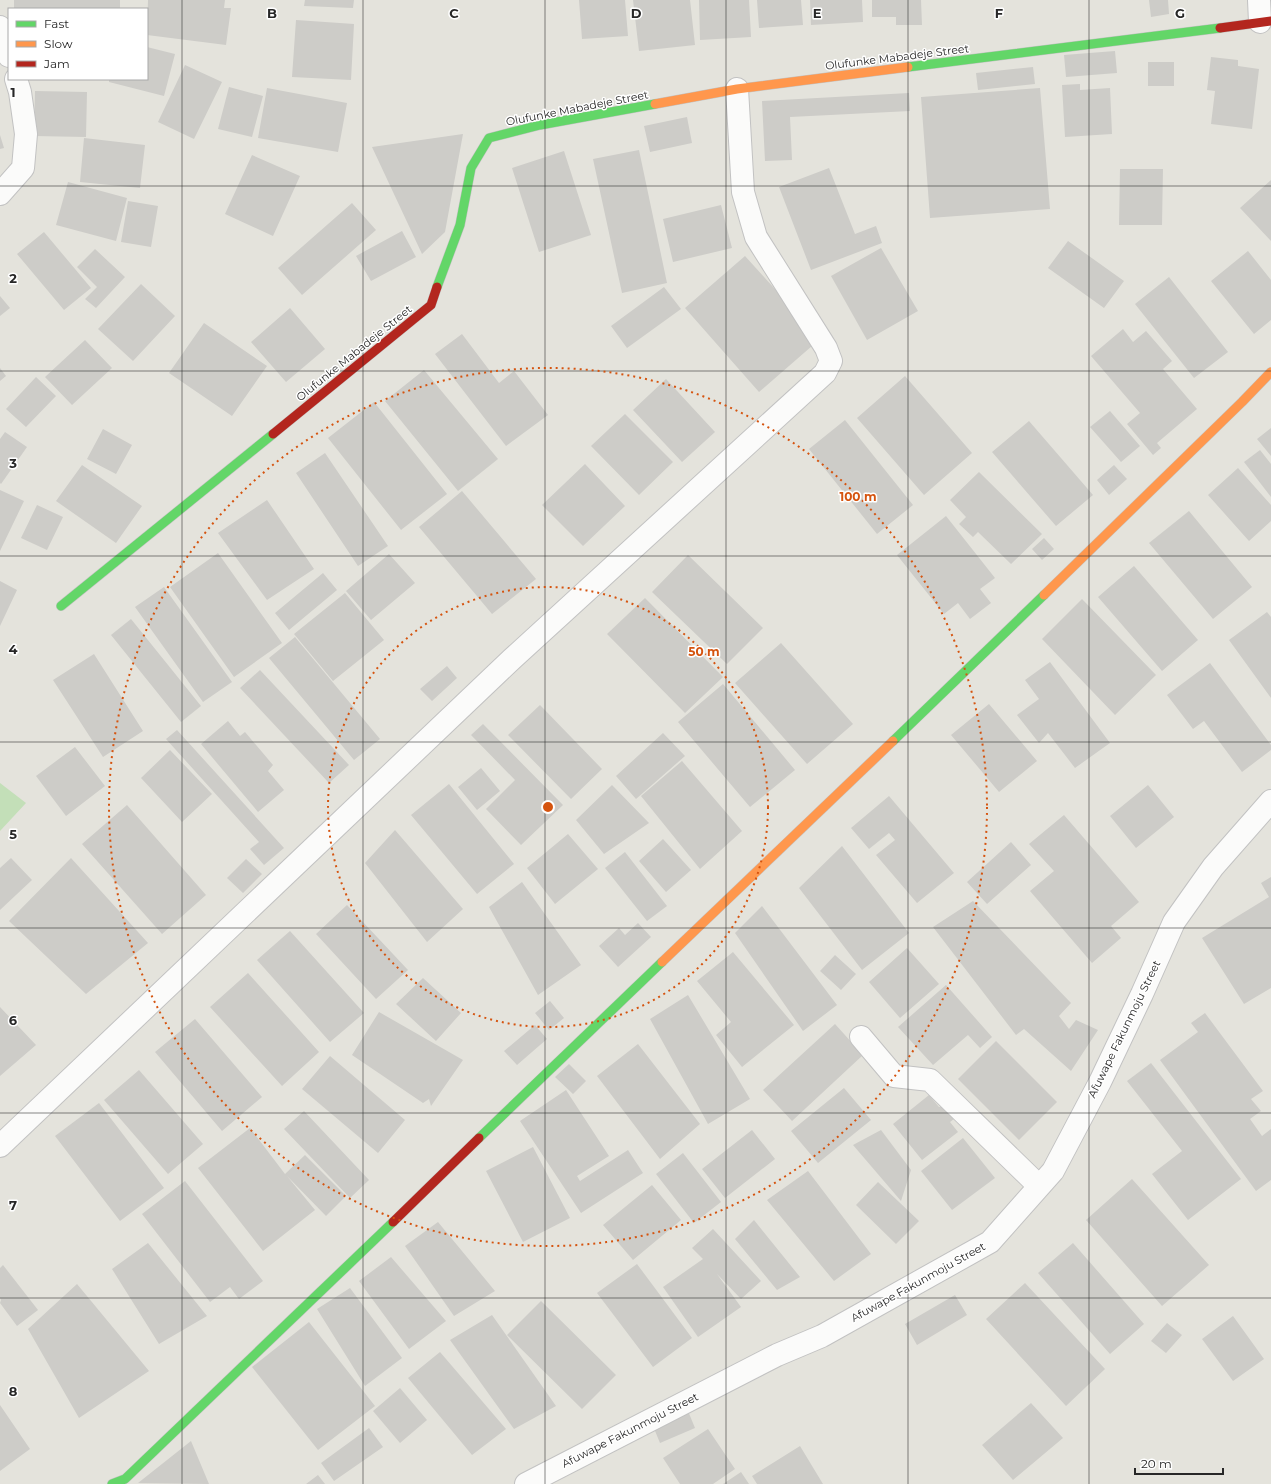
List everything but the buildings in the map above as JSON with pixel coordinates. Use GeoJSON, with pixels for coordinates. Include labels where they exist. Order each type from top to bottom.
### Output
{"type":"FeatureCollection","features":[{"type":"Feature","properties":{"kind":"street"},"geometry":{"type":"LineString","coordinates":[[1259,0],[1265,22]]}},
{"type":"Feature","properties":{"kind":"street","name":"Olufunke Mabadeje Street"},"geometry":{"type":"LineString","coordinates":[[61,606],[431,305],[460,225],[471,168],[489,138],[540,125],[737,89],[1265,22]]}},
{"type":"Feature","properties":{"kind":"street"},"geometry":{"type":"LineString","coordinates":[[0,27],[8,53]]}},
{"type":"Feature","properties":{"kind":"street"},"geometry":{"type":"LineString","coordinates":[[0,194],[23,168],[26,134],[20,92],[16,80]]}},
{"type":"Feature","properties":{"kind":"street"},"geometry":{"type":"LineString","coordinates":[[0,1146],[506,665],[824,373],[831,361],[826,348],[756,237],[743,192],[737,89]]}},
{"type":"Feature","properties":{"kind":"street"},"geometry":{"type":"LineString","coordinates":[[112,1484],[125,1479],[1036,604],[1271,372]]}},
{"type":"Feature","properties":{"kind":"street","name":"Afuwape Fakunmoju Street"},"geometry":{"type":"LineString","coordinates":[[526,1484],[777,1355],[822,1336],[990,1242],[1053,1171],[1100,1082],[1174,922],[1213,867],[1271,801]]}},
{"type":"Feature","properties":{"kind":"street"},"geometry":{"type":"LineString","coordinates":[[861,1037],[894,1076],[930,1080],[1039,1186]]}},
{"type":"Feature","properties":{"kind":"green space"},"geometry":{"type":"Polygon","coordinates":[[[0,783],[26,803],[0,831],[0,783]]]}},
{"type":"Feature","properties":{"kind":"traffic: fast"},"geometry":{"type":"LineString","coordinates":[[908,67],[1220,28]]}},
{"type":"Feature","properties":{"kind":"traffic: fast"},"geometry":{"type":"LineString","coordinates":[[437,287],[460,225],[471,168],[489,138],[540,125],[655,104]]}},
{"type":"Feature","properties":{"kind":"traffic: fast"},"geometry":{"type":"LineString","coordinates":[[61,606],[273,434]]}},
{"type":"Feature","properties":{"kind":"traffic: fast"},"geometry":{"type":"LineString","coordinates":[[893,741],[1044,595]]}},
{"type":"Feature","properties":{"kind":"traffic: fast"},"geometry":{"type":"LineString","coordinates":[[479,1138],[662,962]]}},
{"type":"Feature","properties":{"kind":"traffic: fast"},"geometry":{"type":"LineString","coordinates":[[112,1484],[125,1479],[393,1222]]}},
{"type":"Feature","properties":{"kind":"traffic: slow"},"geometry":{"type":"LineString","coordinates":[[655,104],[737,89],[908,67]]}},
{"type":"Feature","properties":{"kind":"traffic: slow"},"geometry":{"type":"LineString","coordinates":[[1044,595],[1271,372]]}},
{"type":"Feature","properties":{"kind":"traffic: slow"},"geometry":{"type":"LineString","coordinates":[[662,962],[893,741]]}},
{"type":"Feature","properties":{"kind":"traffic: jam"},"geometry":{"type":"LineString","coordinates":[[1220,28],[1271,21]]}},
{"type":"Feature","properties":{"kind":"traffic: jam"},"geometry":{"type":"LineString","coordinates":[[273,434],[431,305],[437,287]]}},
{"type":"Feature","properties":{"kind":"traffic: jam"},"geometry":{"type":"LineString","coordinates":[[393,1222],[479,1138]]}}]}
